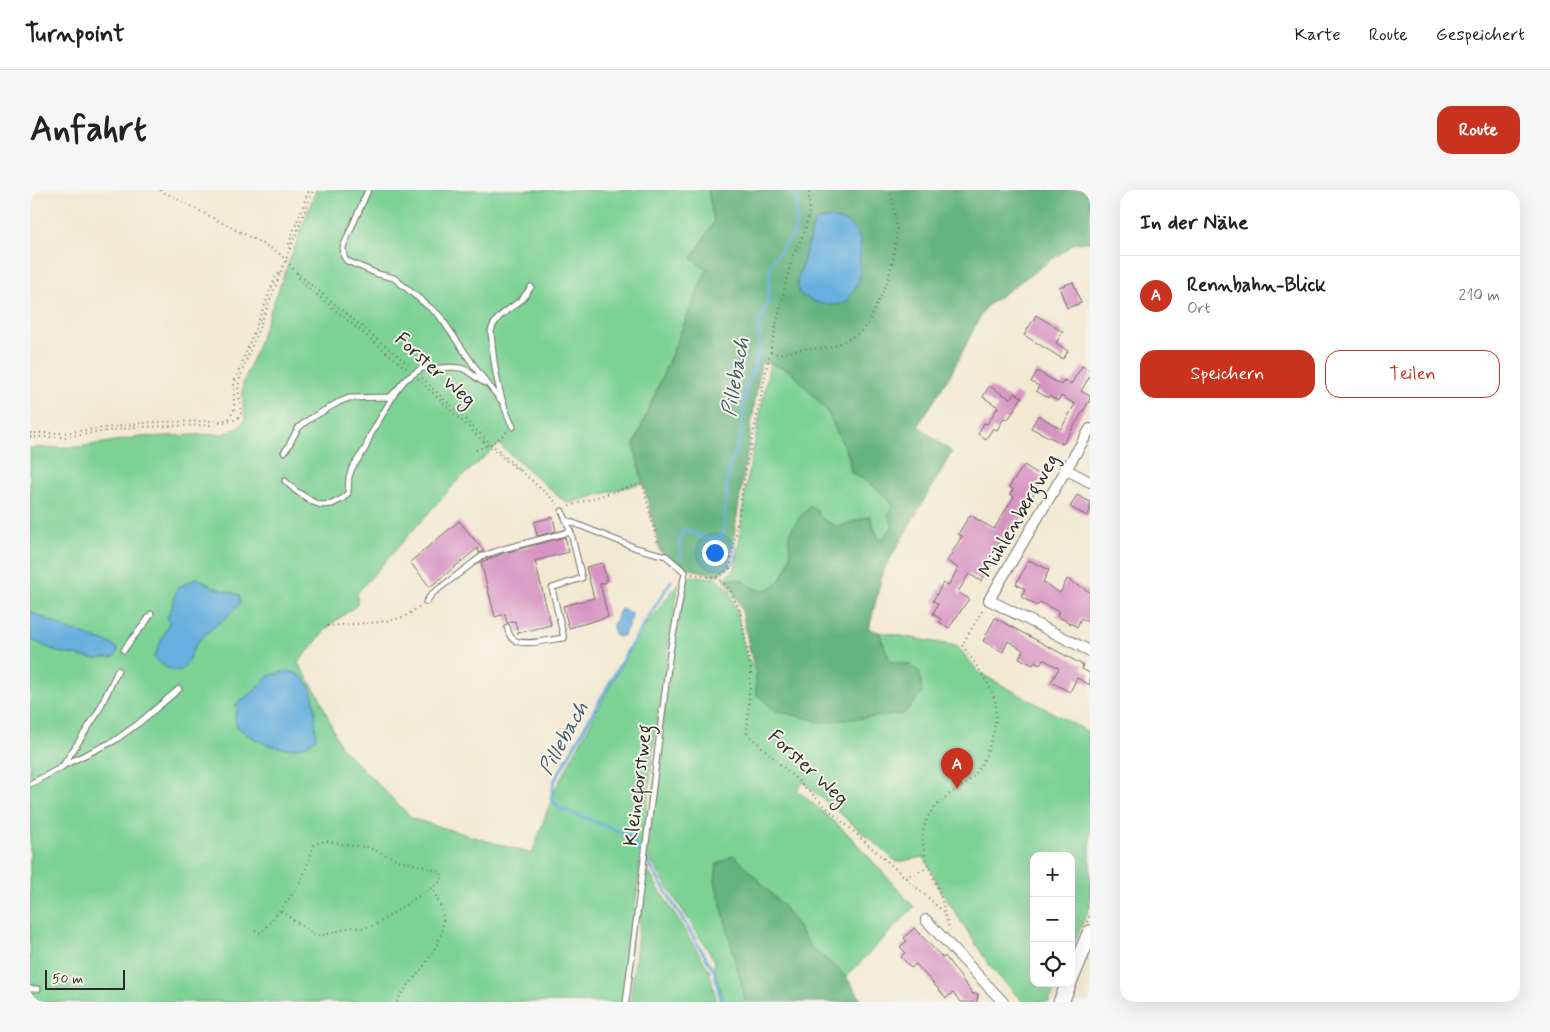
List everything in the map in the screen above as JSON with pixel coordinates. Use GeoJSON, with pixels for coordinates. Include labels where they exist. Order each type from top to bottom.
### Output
{"type":"FeatureCollection","features":[{"type":"Feature","properties":{"kind":"main road"},"geometry":{"type":"LineString","coordinates":[[1075,969],[1090,933]]}},
{"type":"Feature","properties":{"kind":"main road"},"geometry":{"type":"LineString","coordinates":[[1061,1002],[1067,987]]}},
{"type":"Feature","properties":{"kind":"street","name":"Mühlenbergweg"},"geometry":{"type":"LineString","coordinates":[[1090,429],[989,600],[1090,651]]}},
{"type":"Feature","properties":{"kind":"street"},"geometry":{"type":"LineString","coordinates":[[1065,469],[1090,482]]}},
{"type":"Feature","properties":{"kind":"street"},"geometry":{"type":"LineString","coordinates":[[926,920],[1003,1002]]}},
{"type":"Feature","properties":{"kind":"lane"},"geometry":{"type":"LineString","coordinates":[[368,190],[343,247],[344,257],[347,261],[358,266],[394,278],[429,306],[438,315],[504,404]]}},
{"type":"Feature","properties":{"kind":"lane"},"geometry":{"type":"LineString","coordinates":[[512,427],[506,415],[499,391],[491,331],[494,322],[521,300],[532,287]]}},
{"type":"Feature","properties":{"kind":"lane"},"geometry":{"type":"LineString","coordinates":[[284,452],[298,428],[308,420],[349,398],[390,397],[405,380],[422,368],[430,370],[452,367],[464,369],[488,384]]}},
{"type":"Feature","properties":{"kind":"lane"},"geometry":{"type":"LineString","coordinates":[[285,481],[313,502],[332,504],[342,499],[348,493],[349,477],[352,468],[365,450],[370,436],[396,391]]}},
{"type":"Feature","properties":{"kind":"lane"},"geometry":{"type":"LineString","coordinates":[[507,627],[511,638],[518,642],[526,643],[564,638],[552,588],[582,578],[571,534],[562,509]]}},
{"type":"Feature","properties":{"kind":"lane"},"geometry":{"type":"LineString","coordinates":[[566,520],[636,548],[666,556],[685,572]]}},
{"type":"Feature","properties":{"kind":"lane"},"geometry":{"type":"LineString","coordinates":[[426,602],[432,594],[482,556],[512,547],[571,534]]}},
{"type":"Feature","properties":{"kind":"lane","name":"Kleineforstweg"},"geometry":{"type":"LineString","coordinates":[[626,1002],[670,652],[685,572]]}},
{"type":"Feature","properties":{"kind":"lane"},"geometry":{"type":"LineString","coordinates":[[124,650],[151,614]]}},
{"type":"Feature","properties":{"kind":"lane"},"geometry":{"type":"LineString","coordinates":[[62,767],[97,714],[118,670]]}},
{"type":"Feature","properties":{"kind":"lane"},"geometry":{"type":"LineString","coordinates":[[30,784],[114,741],[139,723],[179,689]]}},
{"type":"Feature","properties":{"kind":"lane"},"geometry":{"type":"LineString","coordinates":[[30,990],[38,989]]}},
{"type":"Feature","properties":{"kind":"path","name":"Forster Weg"},"geometry":{"type":"LineString","coordinates":[[160,190],[276,251],[287,260],[297,273],[417,372],[491,444],[562,509]]}},
{"type":"Feature","properties":{"kind":"path"},"geometry":{"type":"LineString","coordinates":[[290,249],[289,244],[309,190]]}},
{"type":"Feature","properties":{"kind":"path"},"geometry":{"type":"LineString","coordinates":[[30,437],[66,437],[136,428],[222,424],[236,420],[241,414],[238,386],[243,369],[313,190]]}},
{"type":"Feature","properties":{"kind":"path"},"geometry":{"type":"LineString","coordinates":[[685,572],[716,578],[730,568],[746,469],[770,352],[792,257],[804,230],[809,212],[809,190]]}},
{"type":"Feature","properties":{"kind":"path"},"geometry":{"type":"LineString","coordinates":[[770,352],[778,354],[833,347],[853,337],[868,324],[888,280],[894,260],[897,230],[891,190]]}},
{"type":"Feature","properties":{"kind":"path"},"geometry":{"type":"LineString","coordinates":[[30,433],[63,433],[152,422],[220,421],[229,419],[234,410],[234,383],[276,276],[280,273]]}},
{"type":"Feature","properties":{"kind":"path"},"geometry":{"type":"LineString","coordinates":[[476,450],[491,444],[512,427]]}},
{"type":"Feature","properties":{"kind":"path"},"geometry":{"type":"LineString","coordinates":[[562,509],[642,484],[660,554]]}},
{"type":"Feature","properties":{"kind":"path","name":"Forster Weg"},"geometry":{"type":"LineString","coordinates":[[716,578],[723,582],[730,590],[740,611],[751,670],[747,733],[944,912],[954,940],[951,946]]}},
{"type":"Feature","properties":{"kind":"path"},"geometry":{"type":"LineString","coordinates":[[327,626],[380,622],[403,618],[426,602]]}},
{"type":"Feature","properties":{"kind":"path"},"geometry":{"type":"LineString","coordinates":[[944,912],[942,901],[928,868],[922,836],[925,823],[942,800],[957,788],[968,783],[984,761],[994,732],[995,700],[980,670],[962,645],[985,606]]}},
{"type":"Feature","properties":{"kind":"path"},"geometry":{"type":"LineString","coordinates":[[255,930],[261,933],[279,910],[299,884],[314,844],[325,840],[367,847],[401,861],[440,872],[443,876],[440,882],[432,888],[375,925],[363,928],[351,927],[316,936],[304,930],[279,910]]}},
{"type":"Feature","properties":{"kind":"path"},"geometry":{"type":"LineString","coordinates":[[905,877],[928,868]]}},
{"type":"Feature","properties":{"kind":"path"},"geometry":{"type":"LineString","coordinates":[[397,1002],[436,948],[441,934],[444,920],[432,888]]}},
{"type":"Feature","properties":{"kind":"green space"},"geometry":{"type":"Polygon","coordinates":[[[316,190],[708,190],[714,222],[692,258],[707,269],[634,444],[642,483],[569,503],[560,498],[499,444],[457,481],[357,593],[357,605],[330,625],[298,663],[319,696],[340,746],[413,819],[532,854],[554,792],[635,639],[679,583],[658,712],[624,1002],[30,1002],[30,448],[79,447],[139,437],[223,434],[237,429],[244,422],[243,384],[316,190]]]}},
{"type":"Feature","properties":{"kind":"green space"},"geometry":{"type":"Polygon","coordinates":[[[708,190],[1090,190],[1090,242],[1075,243],[985,307],[952,372],[918,426],[952,452],[883,571],[869,629],[879,632],[890,661],[910,665],[920,672],[922,694],[903,714],[822,722],[776,711],[756,694],[756,672],[751,657],[742,611],[734,592],[724,579],[741,580],[759,590],[767,589],[776,584],[784,574],[791,557],[789,537],[792,528],[810,506],[816,509],[822,519],[838,527],[870,516],[878,539],[883,539],[893,526],[888,515],[893,504],[874,486],[851,473],[849,457],[827,411],[791,371],[770,363],[761,363],[729,567],[717,575],[685,568],[660,551],[634,445],[707,269],[692,259],[714,222],[708,190]],[[832,218],[815,221],[797,282],[800,294],[832,218]]]}},
{"type":"Feature","properties":{"kind":"green space"},"geometry":{"type":"Polygon","coordinates":[[[770,363],[791,371],[827,411],[849,457],[851,473],[874,486],[893,505],[893,526],[883,539],[878,539],[870,516],[838,527],[821,519],[816,509],[806,511],[794,525],[791,532],[791,553],[783,575],[775,586],[763,591],[754,589],[741,580],[724,579],[734,569],[737,561],[745,492],[770,363]]]}},
{"type":"Feature","properties":{"kind":"green space"},"geometry":{"type":"Polygon","coordinates":[[[691,576],[715,578],[730,591],[737,612],[746,656],[756,671],[756,694],[910,665],[889,661],[879,632],[957,646],[979,672],[1090,733],[1090,906],[1075,941],[1075,852],[1030,852],[1030,987],[1055,987],[1049,1002],[1023,1002],[992,969],[942,892],[924,857],[897,862],[803,782],[797,790],[847,833],[914,907],[846,977],[813,950],[785,908],[739,972],[746,1002],[723,1002],[714,967],[715,961],[647,855],[659,747],[673,652],[688,578],[691,576]]]}},
{"type":"Feature","properties":{"kind":"green space"},"geometry":{"type":"Polygon","coordinates":[[[734,855],[785,908],[813,950],[830,962],[847,978],[863,1002],[746,1002],[715,881],[717,864],[734,855]]]}},
{"type":"Feature","properties":{"kind":"green space"},"geometry":{"type":"Polygon","coordinates":[[[646,868],[709,970],[717,1002],[630,1002],[646,868]]]}},
{"type":"Feature","properties":{"kind":"water"},"geometry":{"type":"Polygon","coordinates":[[[832,218],[848,223],[861,240],[859,280],[847,302],[828,305],[817,303],[800,294],[797,282],[815,221],[832,218]]]}},
{"type":"Feature","properties":{"kind":"water"},"geometry":{"type":"Polygon","coordinates":[[[197,578],[216,588],[239,595],[240,603],[200,640],[181,670],[170,669],[162,665],[154,657],[169,623],[167,617],[178,587],[197,578]]]}},
{"type":"Feature","properties":{"kind":"water"},"geometry":{"type":"Polygon","coordinates":[[[622,609],[632,613],[632,617],[624,635],[618,637],[614,634],[613,625],[622,609]]]}},
{"type":"Feature","properties":{"kind":"water"},"geometry":{"type":"Polygon","coordinates":[[[30,610],[68,629],[112,644],[118,649],[115,657],[96,659],[57,652],[30,639],[30,610]]]}},
{"type":"Feature","properties":{"kind":"water"},"geometry":{"type":"Polygon","coordinates":[[[287,671],[297,674],[305,680],[313,696],[316,738],[297,748],[276,747],[255,739],[237,727],[235,716],[238,708],[235,706],[236,704],[257,689],[268,676],[287,671]]]}},
{"type":"Feature","properties":{"kind":"building"},"geometry":{"type":"Polygon","coordinates":[[[1073,282],[1081,303],[1067,308],[1059,287],[1073,282]]]}},
{"type":"Feature","properties":{"kind":"building"},"geometry":{"type":"Polygon","coordinates":[[[1036,315],[1063,332],[1056,343],[1068,351],[1063,359],[1024,335],[1036,315]]]}},
{"type":"Feature","properties":{"kind":"building"},"geometry":{"type":"Polygon","coordinates":[[[1082,366],[1090,370],[1090,376],[1081,391],[1090,396],[1090,400],[1063,444],[1031,428],[1038,415],[1061,429],[1075,404],[1061,396],[1058,401],[1036,391],[1039,386],[1031,382],[1037,371],[1061,385],[1064,380],[1071,384],[1082,366]]]}},
{"type":"Feature","properties":{"kind":"building"},"geometry":{"type":"Polygon","coordinates":[[[989,386],[1011,399],[1015,393],[1022,397],[1008,420],[1004,418],[997,430],[993,428],[986,439],[978,434],[984,423],[987,424],[998,407],[983,397],[989,386]]]}},
{"type":"Feature","properties":{"kind":"building"},"geometry":{"type":"Polygon","coordinates":[[[1024,465],[1043,477],[1034,492],[1032,492],[1034,493],[1031,499],[1029,498],[1023,507],[1025,508],[1017,521],[1015,520],[1013,524],[1011,523],[988,561],[992,563],[981,581],[969,574],[958,592],[969,599],[949,628],[939,622],[941,619],[933,614],[938,604],[933,601],[943,583],[948,586],[958,568],[947,561],[962,536],[958,534],[970,515],[994,529],[1014,496],[1010,494],[1013,489],[1009,487],[1024,465]]]}},
{"type":"Feature","properties":{"kind":"building"},"geometry":{"type":"Polygon","coordinates":[[[1077,495],[1090,502],[1090,511],[1087,516],[1070,507],[1077,495]]]}},
{"type":"Feature","properties":{"kind":"building"},"geometry":{"type":"Polygon","coordinates":[[[553,517],[556,531],[537,536],[534,522],[553,517]]]}},
{"type":"Feature","properties":{"kind":"building"},"geometry":{"type":"Polygon","coordinates":[[[459,521],[484,551],[479,553],[478,548],[430,587],[410,562],[459,521]]]}},
{"type":"Feature","properties":{"kind":"building"},"geometry":{"type":"Polygon","coordinates":[[[565,537],[569,552],[535,561],[551,625],[518,633],[515,621],[507,623],[505,614],[495,617],[481,562],[504,553],[565,537]]]}},
{"type":"Feature","properties":{"kind":"building"},"geometry":{"type":"Polygon","coordinates":[[[1029,560],[1049,570],[1043,582],[1060,593],[1067,579],[1090,592],[1090,623],[1081,618],[1077,627],[1057,616],[1059,612],[1040,602],[1037,606],[1021,597],[1025,589],[1016,584],[1029,560]]]}},
{"type":"Feature","properties":{"kind":"building"},"geometry":{"type":"Polygon","coordinates":[[[602,563],[607,582],[600,584],[608,617],[569,628],[563,606],[594,598],[586,567],[602,563]]]}},
{"type":"Feature","properties":{"kind":"building"},"geometry":{"type":"Polygon","coordinates":[[[995,618],[1083,665],[1082,669],[1090,673],[1090,685],[1077,678],[1070,692],[1051,682],[1059,668],[1043,659],[1040,665],[1035,662],[1033,665],[1019,658],[1023,650],[1008,641],[1003,652],[983,641],[995,618]]]}},
{"type":"Feature","properties":{"kind":"building"},"geometry":{"type":"Polygon","coordinates":[[[914,928],[943,958],[945,956],[973,994],[978,994],[977,1002],[961,1002],[953,993],[946,998],[916,964],[911,968],[901,957],[905,952],[900,947],[907,941],[904,938],[914,928]]]}},
{"type":"Feature","properties":{"kind":"waterway","name":"Pillebach"},"geometry":{"type":"LineString","coordinates":[[682,558],[679,544],[683,530],[703,538],[716,540],[723,534],[729,468],[740,439],[746,389],[759,353],[759,324],[767,304],[771,262],[794,234],[797,219],[797,190]]}},
{"type":"Feature","properties":{"kind":"waterway","name":"Pillebach"},"geometry":{"type":"LineString","coordinates":[[671,581],[628,650],[554,782],[551,799],[559,808],[628,835],[649,864],[714,971],[721,1002]]}},
{"type":"Feature","properties":{"kind":"place","name":"Rennbahn-Blick"},"geometry":{"type":"Point","coordinates":[957,789]}}]}
